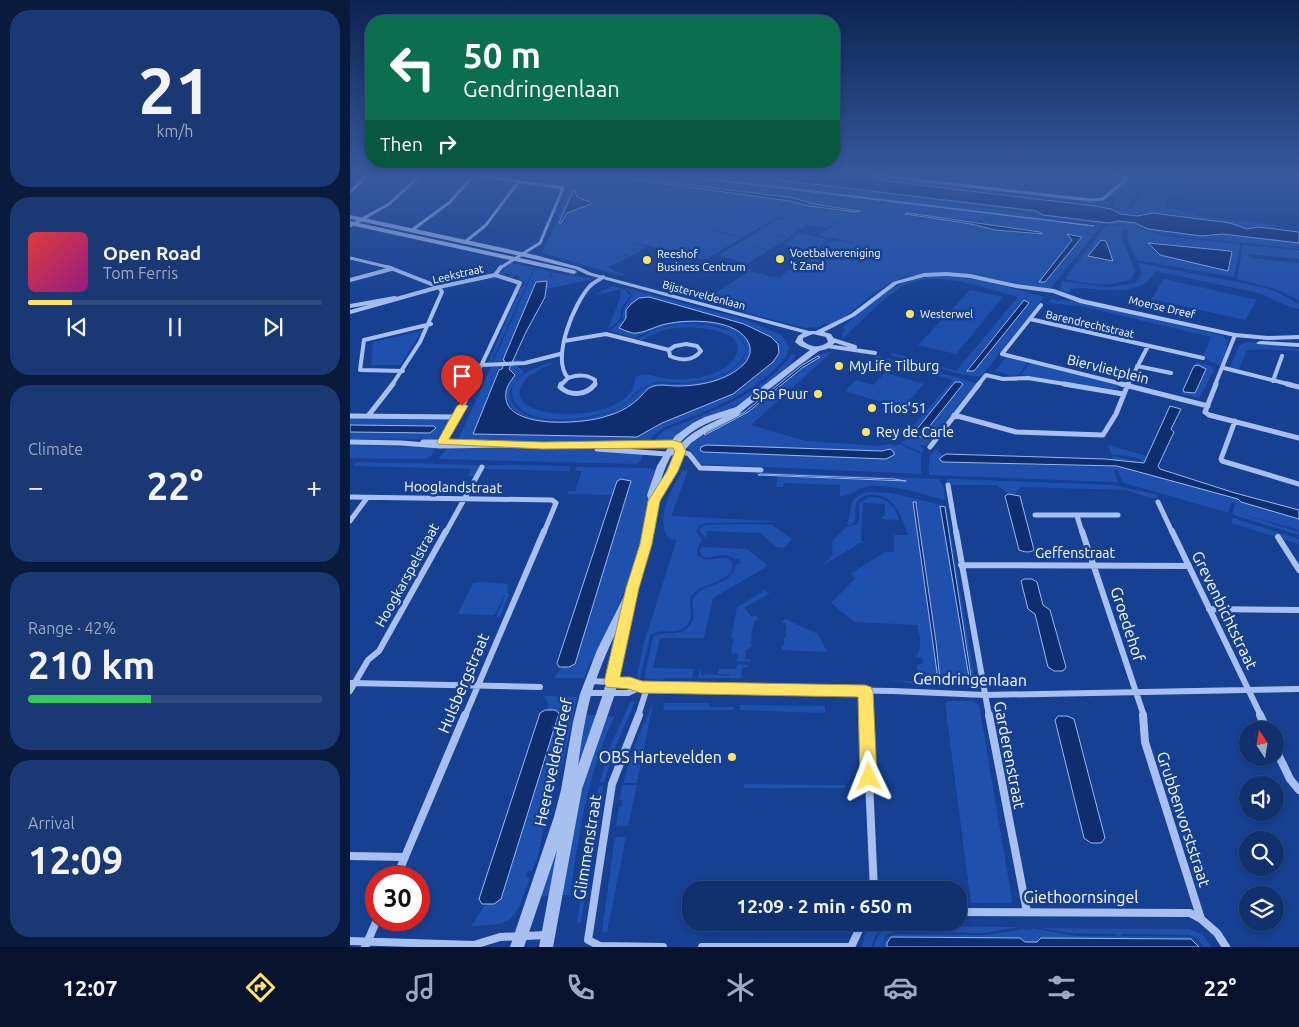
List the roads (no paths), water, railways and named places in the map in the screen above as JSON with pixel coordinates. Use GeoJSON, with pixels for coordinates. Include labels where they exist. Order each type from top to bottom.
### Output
{"type":"FeatureCollection","features":[{"type":"Feature","properties":{"kind":"street","name":"Bijsterveldenlaan"},"geometry":{"type":"LineString","coordinates":[[355,218],[576,267],[590,274]]}},
{"type":"Feature","properties":{"kind":"street"},"geometry":{"type":"LineString","coordinates":[[412,230],[430,218]]}},
{"type":"Feature","properties":{"kind":"street"},"geometry":{"type":"LineString","coordinates":[[464,242],[486,225],[491,218]]}},
{"type":"Feature","properties":{"kind":"street"},"geometry":{"type":"LineString","coordinates":[[511,260],[535,248],[540,243],[551,218]]}},
{"type":"Feature","properties":{"kind":"street","name":"Bijsterveldenlaan"},"geometry":{"type":"LineString","coordinates":[[351,224],[363,220]]}},
{"type":"Feature","properties":{"kind":"street","name":"Bijsterveldenlaan"},"geometry":{"type":"LineString","coordinates":[[351,224],[511,260],[603,277],[771,324],[809,332],[818,332]]}},
{"type":"Feature","properties":{"kind":"street"},"geometry":{"type":"LineString","coordinates":[[350,258],[392,268],[439,287],[442,292],[431,324],[403,371],[368,416]]}},
{"type":"Feature","properties":{"kind":"street","name":"Leekstraat"},"geometry":{"type":"LineString","coordinates":[[350,312],[439,287],[496,275],[499,267],[511,260]]}},
{"type":"Feature","properties":{"kind":"street"},"geometry":{"type":"LineString","coordinates":[[350,280],[392,268]]}},
{"type":"Feature","properties":{"kind":"street"},"geometry":{"type":"LineString","coordinates":[[441,444],[457,417],[520,282],[496,275]]}},
{"type":"Feature","properties":{"kind":"street","name":"Moerse Dreef"},"geometry":{"type":"LineString","coordinates":[[830,341],[853,315],[887,287],[903,280],[924,275],[970,276],[1016,286],[1046,296],[1080,300],[1236,336],[1250,341],[1299,345]]}},
{"type":"Feature","properties":{"kind":"street"},"geometry":{"type":"LineString","coordinates":[[568,378],[560,387],[564,391],[571,393],[590,390],[596,382],[593,378],[587,376],[568,378],[562,374],[560,354],[564,341],[589,288],[603,277]]}},
{"type":"Feature","properties":{"kind":"street","name":"Leekstraat"},"geometry":{"type":"LineString","coordinates":[[350,306],[376,300],[403,297]]}},
{"type":"Feature","properties":{"kind":"street"},"geometry":{"type":"LineString","coordinates":[[1030,319],[1041,304]]}},
{"type":"Feature","properties":{"kind":"street","name":"Moerse Dreef"},"geometry":{"type":"LineString","coordinates":[[818,332],[853,315]]}},
{"type":"Feature","properties":{"kind":"street","name":"Barendrechtstraat"},"geometry":{"type":"LineString","coordinates":[[1030,319],[1203,358]]}},
{"type":"Feature","properties":{"kind":"street","name":"Biervlietplein"},"geometry":{"type":"LineString","coordinates":[[1030,319],[1002,354],[1208,406]]}},
{"type":"Feature","properties":{"kind":"street"},"geometry":{"type":"LineString","coordinates":[[403,371],[360,370],[364,340],[431,324]]}},
{"type":"Feature","properties":{"kind":"street","name":"Bijsterveldenlaan"},"geometry":{"type":"LineString","coordinates":[[771,324],[801,342],[818,348]]}},
{"type":"Feature","properties":{"kind":"street"},"geometry":{"type":"LineString","coordinates":[[794,365],[801,342],[809,332]]}},
{"type":"Feature","properties":{"kind":"street"},"geometry":{"type":"LineString","coordinates":[[818,332],[830,341],[875,353]]}},
{"type":"Feature","properties":{"kind":"street"},"geometry":{"type":"LineString","coordinates":[[564,341],[606,334],[669,350],[677,345],[685,344],[697,346],[701,351],[696,357],[680,360],[670,356],[669,350]]}},
{"type":"Feature","properties":{"kind":"street"},"geometry":{"type":"LineString","coordinates":[[1236,336],[1206,413],[1299,438]]}},
{"type":"Feature","properties":{"kind":"street","name":"Moerse Dreef"},"geometry":{"type":"LineString","coordinates":[[1236,336],[1299,337]]}},
{"type":"Feature","properties":{"kind":"street"},"geometry":{"type":"LineString","coordinates":[[654,501],[652,495],[667,454],[673,443],[685,432],[696,425],[739,409],[794,365],[830,341],[862,350]]}},
{"type":"Feature","properties":{"kind":"street","name":"Barendrechtstraat"},"geometry":{"type":"LineString","coordinates":[[954,415],[1016,432],[1103,435],[1116,414],[1127,385],[1148,346]]}},
{"type":"Feature","properties":{"kind":"street"},"geometry":{"type":"LineString","coordinates":[[481,365],[515,364],[560,354]]}},
{"type":"Feature","properties":{"kind":"street"},"geometry":{"type":"LineString","coordinates":[[1273,381],[1282,356]]}},
{"type":"Feature","properties":{"kind":"street"},"geometry":{"type":"LineString","coordinates":[[1137,366],[1171,374]]}},
{"type":"Feature","properties":{"kind":"street"},"geometry":{"type":"LineString","coordinates":[[1224,368],[1299,387]]}},
{"type":"Feature","properties":{"kind":"street","name":"Biervlietplein"},"geometry":{"type":"LineString","coordinates":[[954,415],[986,375],[1003,379],[1028,378],[1123,394]]}},
{"type":"Feature","properties":{"kind":"street","name":"Heereveldendreef"},"geometry":{"type":"LineString","coordinates":[[548,941],[576,789],[610,688],[632,588],[646,544],[654,501],[672,471],[680,451],[697,434],[735,414],[739,409]]}},
{"type":"Feature","properties":{"kind":"street"},"geometry":{"type":"LineString","coordinates":[[930,447],[954,415]]}},
{"type":"Feature","properties":{"kind":"street"},"geometry":{"type":"LineString","coordinates":[[350,416],[457,417]]}},
{"type":"Feature","properties":{"kind":"street"},"geometry":{"type":"LineString","coordinates":[[1236,422],[1224,450],[1222,461],[1299,484]]}},
{"type":"Feature","properties":{"kind":"street"},"geometry":{"type":"LineString","coordinates":[[350,442],[543,446],[667,454],[680,451],[689,454],[700,468],[761,470]]}},
{"type":"Feature","properties":{"kind":"street"},"geometry":{"type":"LineString","coordinates":[[543,446],[673,443],[678,446],[680,451]]}},
{"type":"Feature","properties":{"kind":"street","name":"Hoogkarspelstraat"},"geometry":{"type":"LineString","coordinates":[[350,691],[352,683],[368,660],[378,651],[482,468]]}},
{"type":"Feature","properties":{"kind":"street","name":"Garderenstraat"},"geometry":{"type":"LineString","coordinates":[[948,485],[985,695],[1027,912]]}},
{"type":"Feature","properties":{"kind":"street","name":"Hooglandstraat"},"geometry":{"type":"LineString","coordinates":[[350,497],[555,501]]}},
{"type":"Feature","properties":{"kind":"street"},"geometry":{"type":"LineString","coordinates":[[350,521],[367,498]]}},
{"type":"Feature","properties":{"kind":"street","name":"Hulsbergstraat"},"geometry":{"type":"LineString","coordinates":[[401,866],[556,503],[555,501]]}},
{"type":"Feature","properties":{"kind":"street","name":"Grevenbichtstraat"},"geometry":{"type":"LineString","coordinates":[[1158,502],[1263,721]]}},
{"type":"Feature","properties":{"kind":"street"},"geometry":{"type":"LineString","coordinates":[[1035,515],[1118,516]]}},
{"type":"Feature","properties":{"kind":"street","name":"Groedehof"},"geometry":{"type":"LineString","coordinates":[[1077,516],[1136,691]]}},
{"type":"Feature","properties":{"kind":"street"},"geometry":{"type":"LineString","coordinates":[[1278,537],[1299,570]]}},
{"type":"Feature","properties":{"kind":"street","name":"Geffenstraat"},"geometry":{"type":"LineString","coordinates":[[961,565],[1189,566]]}},
{"type":"Feature","properties":{"kind":"street","name":"Heereveldendreef"},"geometry":{"type":"LineString","coordinates":[[519,941],[561,819],[588,687],[614,624],[632,588]]}},
{"type":"Feature","properties":{"kind":"street"},"geometry":{"type":"LineString","coordinates":[[1209,609],[1299,610]]}},
{"type":"Feature","properties":{"kind":"street"},"geometry":{"type":"LineString","coordinates":[[352,683],[540,687]]}},
{"type":"Feature","properties":{"kind":"street","name":"Gendringenlaan"},"geometry":{"type":"LineString","coordinates":[[588,687],[610,688],[630,683],[644,687],[985,695],[1299,689]]}},
{"type":"Feature","properties":{"kind":"street","name":"Gendringenlaan"},"geometry":{"type":"LineString","coordinates":[[588,687],[610,688],[628,693],[644,687]]}},
{"type":"Feature","properties":{"kind":"street","name":"Glimmenstraat"},"geometry":{"type":"LineString","coordinates":[[644,687],[644,701],[612,784],[588,940],[600,946],[663,947]]}},
{"type":"Feature","properties":{"kind":"street"},"geometry":{"type":"LineString","coordinates":[[865,691],[874,881]]}},
{"type":"Feature","properties":{"kind":"street","name":"Grubbenvorststraat"},"geometry":{"type":"LineString","coordinates":[[1136,691],[1146,720],[1145,742],[1201,919],[1217,933],[1226,947]]}},
{"type":"Feature","properties":{"kind":"street"},"geometry":{"type":"LineString","coordinates":[[1284,766],[1290,779],[1299,790]]}},
{"type":"Feature","properties":{"kind":"street"},"geometry":{"type":"LineString","coordinates":[[350,856],[405,857]]}},
{"type":"Feature","properties":{"kind":"street","name":"Giethoornsingel"},"geometry":{"type":"LineString","coordinates":[[967,912],[1190,913],[1201,919]]}},
{"type":"Feature","properties":{"kind":"street"},"geometry":{"type":"LineString","coordinates":[[366,944],[372,931]]}},
{"type":"Feature","properties":{"kind":"street"},"geometry":{"type":"LineString","coordinates":[[702,947],[851,947],[859,931]]}},
{"type":"Feature","properties":{"kind":"street"},"geometry":{"type":"LineString","coordinates":[[350,941],[366,944],[475,946],[488,939],[548,941]]}},
{"type":"Feature","properties":{"kind":"place","name":"Voetbalvereniging 't Zand"},"geometry":{"type":"Point","coordinates":[780,259]}},
{"type":"Feature","properties":{"kind":"place","name":"Reeshof Business Centrum"},"geometry":{"type":"Point","coordinates":[647,260]}},
{"type":"Feature","properties":{"kind":"place","name":"Westerwel"},"geometry":{"type":"Point","coordinates":[910,314]}},
{"type":"Feature","properties":{"kind":"place","name":"MyLife Tilburg"},"geometry":{"type":"Point","coordinates":[839,366]}},
{"type":"Feature","properties":{"kind":"place","name":"Spa Puur"},"geometry":{"type":"Point","coordinates":[818,394]}},
{"type":"Feature","properties":{"kind":"place","name":"Tios'51"},"geometry":{"type":"Point","coordinates":[872,408]}},
{"type":"Feature","properties":{"kind":"place","name":"Rey de Carle"},"geometry":{"type":"Point","coordinates":[866,432]}},
{"type":"Feature","properties":{"kind":"place","name":"OBS Hartevelden"},"geometry":{"type":"Point","coordinates":[732,757]}}]}
